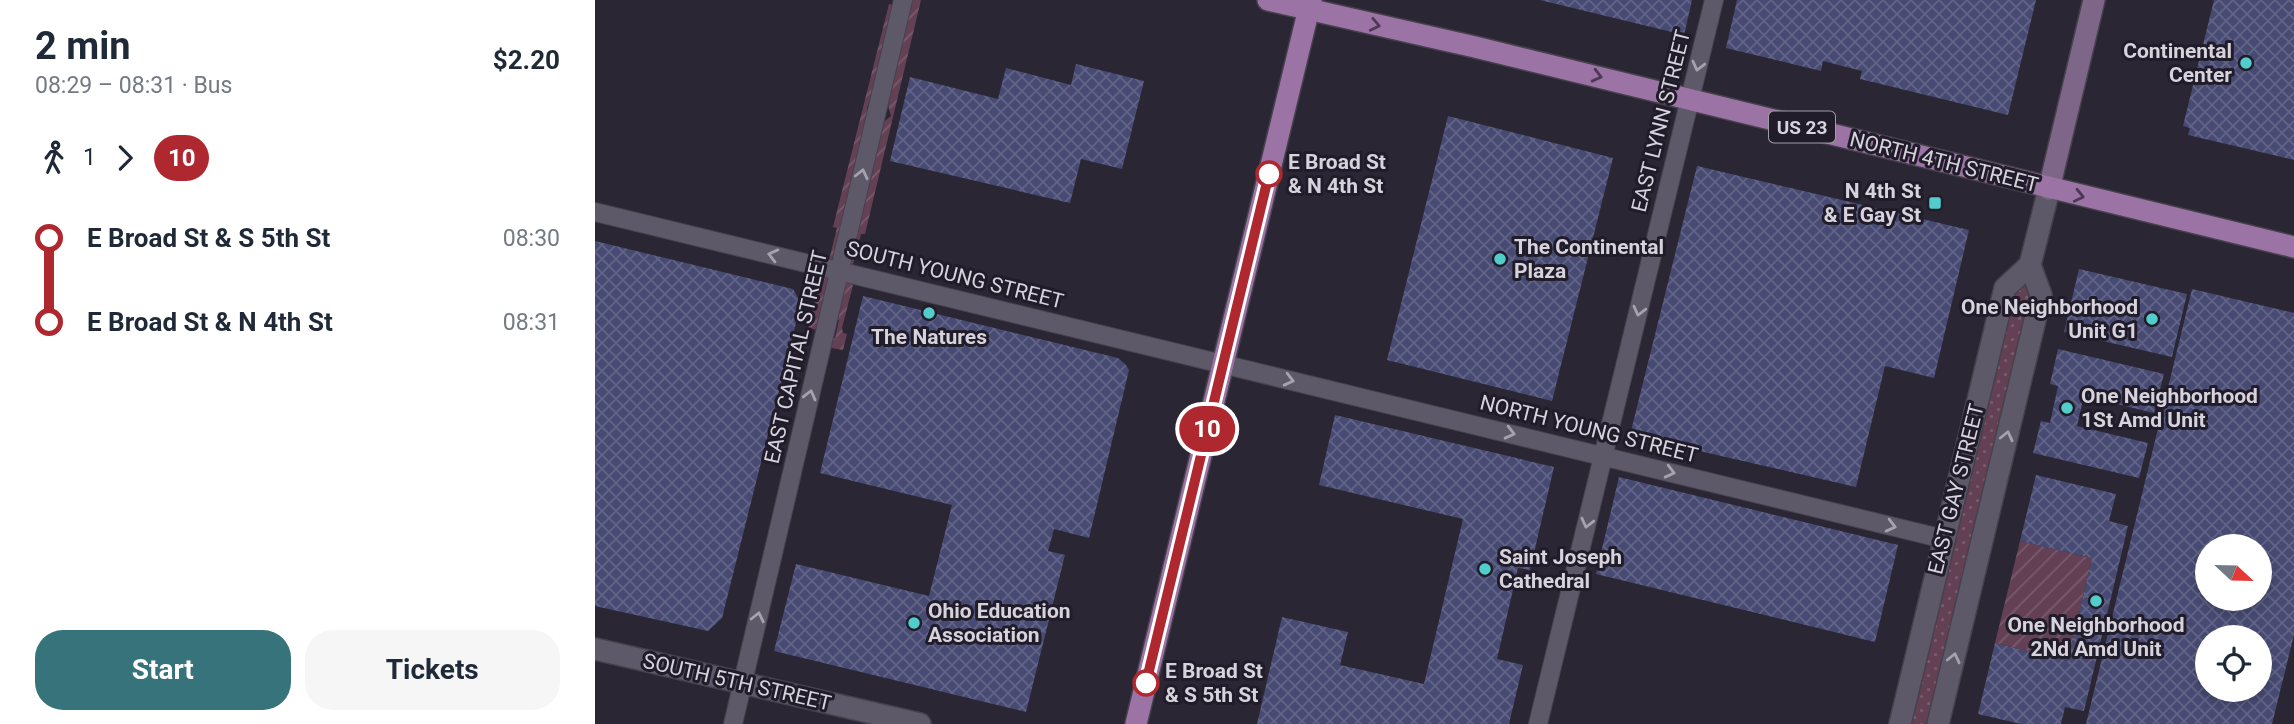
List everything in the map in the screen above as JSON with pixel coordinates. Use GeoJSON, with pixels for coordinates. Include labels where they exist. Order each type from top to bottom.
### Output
{"type":"FeatureCollection","features":[{"type":"Feature","properties":{"kind":"main road","name":"US 23"},"geometry":{"type":"LineString","coordinates":[[1268,0],[1310,5]]}},
{"type":"Feature","properties":{"kind":"main road","name":"NORTH 4TH STREET"},"geometry":{"type":"LineString","coordinates":[[1310,5],[2294,247]]}},
{"type":"Feature","properties":{"kind":"main road"},"geometry":{"type":"LineString","coordinates":[[1136,724],[1310,5]]}},
{"type":"Feature","properties":{"kind":"street","name":"EAST GAY STREET"},"geometry":{"type":"LineString","coordinates":[[1938,724],[2041,296],[2031,265],[2094,0]]}},
{"type":"Feature","properties":{"kind":"street","name":"EAST GAY STREET"},"geometry":{"type":"LineString","coordinates":[[1899,724],[2005,288],[2031,265]]}},
{"type":"Feature","properties":{"kind":"street","name":"SOUTH 5TH STREET"},"geometry":{"type":"LineString","coordinates":[[595,649],[920,724]]}},
{"type":"Feature","properties":{"kind":"lane","name":"EAST CAPITAL STREET"},"geometry":{"type":"LineString","coordinates":[[733,724],[903,0]]}},
{"type":"Feature","properties":{"kind":"lane","name":"EAST LYNN STREET"},"geometry":{"type":"LineString","coordinates":[[1538,724],[1714,0]]}},
{"type":"Feature","properties":{"kind":"lane","name":"SOUTH YOUNG STREET"},"geometry":{"type":"LineString","coordinates":[[595,212],[1223,364]]}},
{"type":"Feature","properties":{"kind":"lane","name":"NORTH YOUNG STREET"},"geometry":{"type":"LineString","coordinates":[[1223,364],[1944,539]]}},
{"type":"Feature","properties":{"kind":"shaded area"},"geometry":{"type":"Polygon","coordinates":[[[910,0],[921,0],[865,234],[861,234],[848,283],[853,285],[842,328],[843,333],[847,334],[843,350],[826,347],[827,341],[835,338],[839,320],[835,318],[880,125],[891,116],[884,90],[910,0]]]}},
{"type":"Feature","properties":{"kind":"shaded area"},"geometry":{"type":"Polygon","coordinates":[[[889,4],[899,7],[886,65],[867,107],[870,120],[817,330],[808,328],[837,228],[833,227],[889,4]]]}},
{"type":"Feature","properties":{"kind":"shaded area"},"geometry":{"type":"Polygon","coordinates":[[[2030,265],[2041,296],[1938,724],[1900,724],[2005,288],[2030,265]]]}},
{"type":"Feature","properties":{"kind":"shaded area"},"geometry":{"type":"Polygon","coordinates":[[[2020,541],[2092,558],[2068,661],[1995,643],[2020,541]]]}},
{"type":"Feature","properties":{"kind":"building"},"geometry":{"type":"Polygon","coordinates":[[[1540,0],[1692,0],[1684,35],[1540,0]]]}},
{"type":"Feature","properties":{"kind":"building"},"geometry":{"type":"Polygon","coordinates":[[[1737,0],[2036,0],[2008,115],[1860,79],[1862,71],[1823,61],[1821,71],[1726,48],[1737,0]]]}},
{"type":"Feature","properties":{"kind":"building","name":"Continental Center"},"geometry":{"type":"Polygon","coordinates":[[[2214,0],[2294,0],[2294,160],[2188,135],[2190,128],[2183,126],[2214,0]]]}},
{"type":"Feature","properties":{"kind":"building"},"geometry":{"type":"Polygon","coordinates":[[[1076,64],[1144,81],[1122,169],[1081,159],[1070,203],[890,161],[910,77],[998,99],[1006,68],[1071,85],[1076,64]]]}},
{"type":"Feature","properties":{"kind":"building","name":"The Continental Plaza"},"geometry":{"type":"Polygon","coordinates":[[[1448,116],[1613,158],[1552,401],[1387,360],[1448,116]]]}},
{"type":"Feature","properties":{"kind":"building"},"geometry":{"type":"Polygon","coordinates":[[[1697,166],[1969,230],[1934,378],[1885,366],[1856,487],[1630,435],[1697,166]]]}},
{"type":"Feature","properties":{"kind":"building"},"geometry":{"type":"Polygon","coordinates":[[[595,241],[793,289],[801,303],[722,618],[708,631],[595,606],[595,241]]]}},
{"type":"Feature","properties":{"kind":"building"},"geometry":{"type":"Polygon","coordinates":[[[2079,269],[2187,294],[2172,357],[2064,332],[2079,269]]]}},
{"type":"Feature","properties":{"kind":"building"},"geometry":{"type":"Polygon","coordinates":[[[2192,289],[2294,313],[2294,635],[2272,724],[2086,724],[2192,289]]]}},
{"type":"Feature","properties":{"kind":"building"},"geometry":{"type":"Polygon","coordinates":[[[863,296],[1118,358],[1129,370],[1089,538],[1054,529],[1048,551],[1065,555],[1026,712],[774,651],[796,564],[929,596],[952,505],[820,473],[863,296]]]}},
{"type":"Feature","properties":{"kind":"building"},"geometry":{"type":"Polygon","coordinates":[[[2058,349],[2164,374],[2154,413],[2084,396],[2077,426],[2148,443],[2139,478],[2033,453],[2041,421],[2050,423],[2058,386],[2050,384],[2058,349]]]}},
{"type":"Feature","properties":{"kind":"building","name":"Saint Joseph Cathedral"},"geometry":{"type":"Polygon","coordinates":[[[1335,415],[1554,467],[1530,570],[1518,568],[1497,659],[1523,665],[1509,724],[1257,724],[1282,617],[1348,632],[1340,665],[1424,684],[1463,519],[1319,485],[1335,415]]]}},
{"type":"Feature","properties":{"kind":"building","name":"One Neighborhood 2Nd Amd Unit"},"geometry":{"type":"Polygon","coordinates":[[[2036,475],[2116,494],[2109,521],[2128,526],[2084,711],[2065,707],[2061,724],[2021,724],[1978,714],[1995,643],[2068,661],[2092,558],[2020,541],[2036,475]]]}},
{"type":"Feature","properties":{"kind":"building"},"geometry":{"type":"Polygon","coordinates":[[[1619,477],[1898,545],[1875,642],[1596,574],[1619,477]]]}},
{"type":"Feature","properties":{"kind":"bus line","name":"10"},"geometry":{"type":"LineString","coordinates":[[1146,683],[1269,174]]}},
{"type":"Feature","properties":{"kind":"place","name":"Continental Center"},"geometry":{"type":"Point","coordinates":[2246,63]}},
{"type":"Feature","properties":{"kind":"place","name":"E Broad St & N 4th St"},"geometry":{"type":"Point","coordinates":[1269,174]}},
{"type":"Feature","properties":{"kind":"place","name":"N 4th St & E Gay St"},"geometry":{"type":"Point","coordinates":[1935,203]}},
{"type":"Feature","properties":{"kind":"place","name":"The Continental Plaza"},"geometry":{"type":"Point","coordinates":[1500,259]}},
{"type":"Feature","properties":{"kind":"place","name":"The Natures"},"geometry":{"type":"Point","coordinates":[929,313]}},
{"type":"Feature","properties":{"kind":"place","name":"One Neighborhood Unit G1"},"geometry":{"type":"Point","coordinates":[2152,319]}},
{"type":"Feature","properties":{"kind":"place","name":"One Neighborhood 1St Amd Unit"},"geometry":{"type":"Point","coordinates":[2067,408]}},
{"type":"Feature","properties":{"kind":"place","name":"Saint Joseph Cathedral"},"geometry":{"type":"Point","coordinates":[1485,569]}},
{"type":"Feature","properties":{"kind":"place","name":"One Neighborhood 2Nd Amd Unit"},"geometry":{"type":"Point","coordinates":[2096,601]}},
{"type":"Feature","properties":{"kind":"place","name":"Ohio Education Association"},"geometry":{"type":"Point","coordinates":[914,623]}},
{"type":"Feature","properties":{"kind":"place","name":"E Broad St & S 5th St"},"geometry":{"type":"Point","coordinates":[1146,683]}}]}
